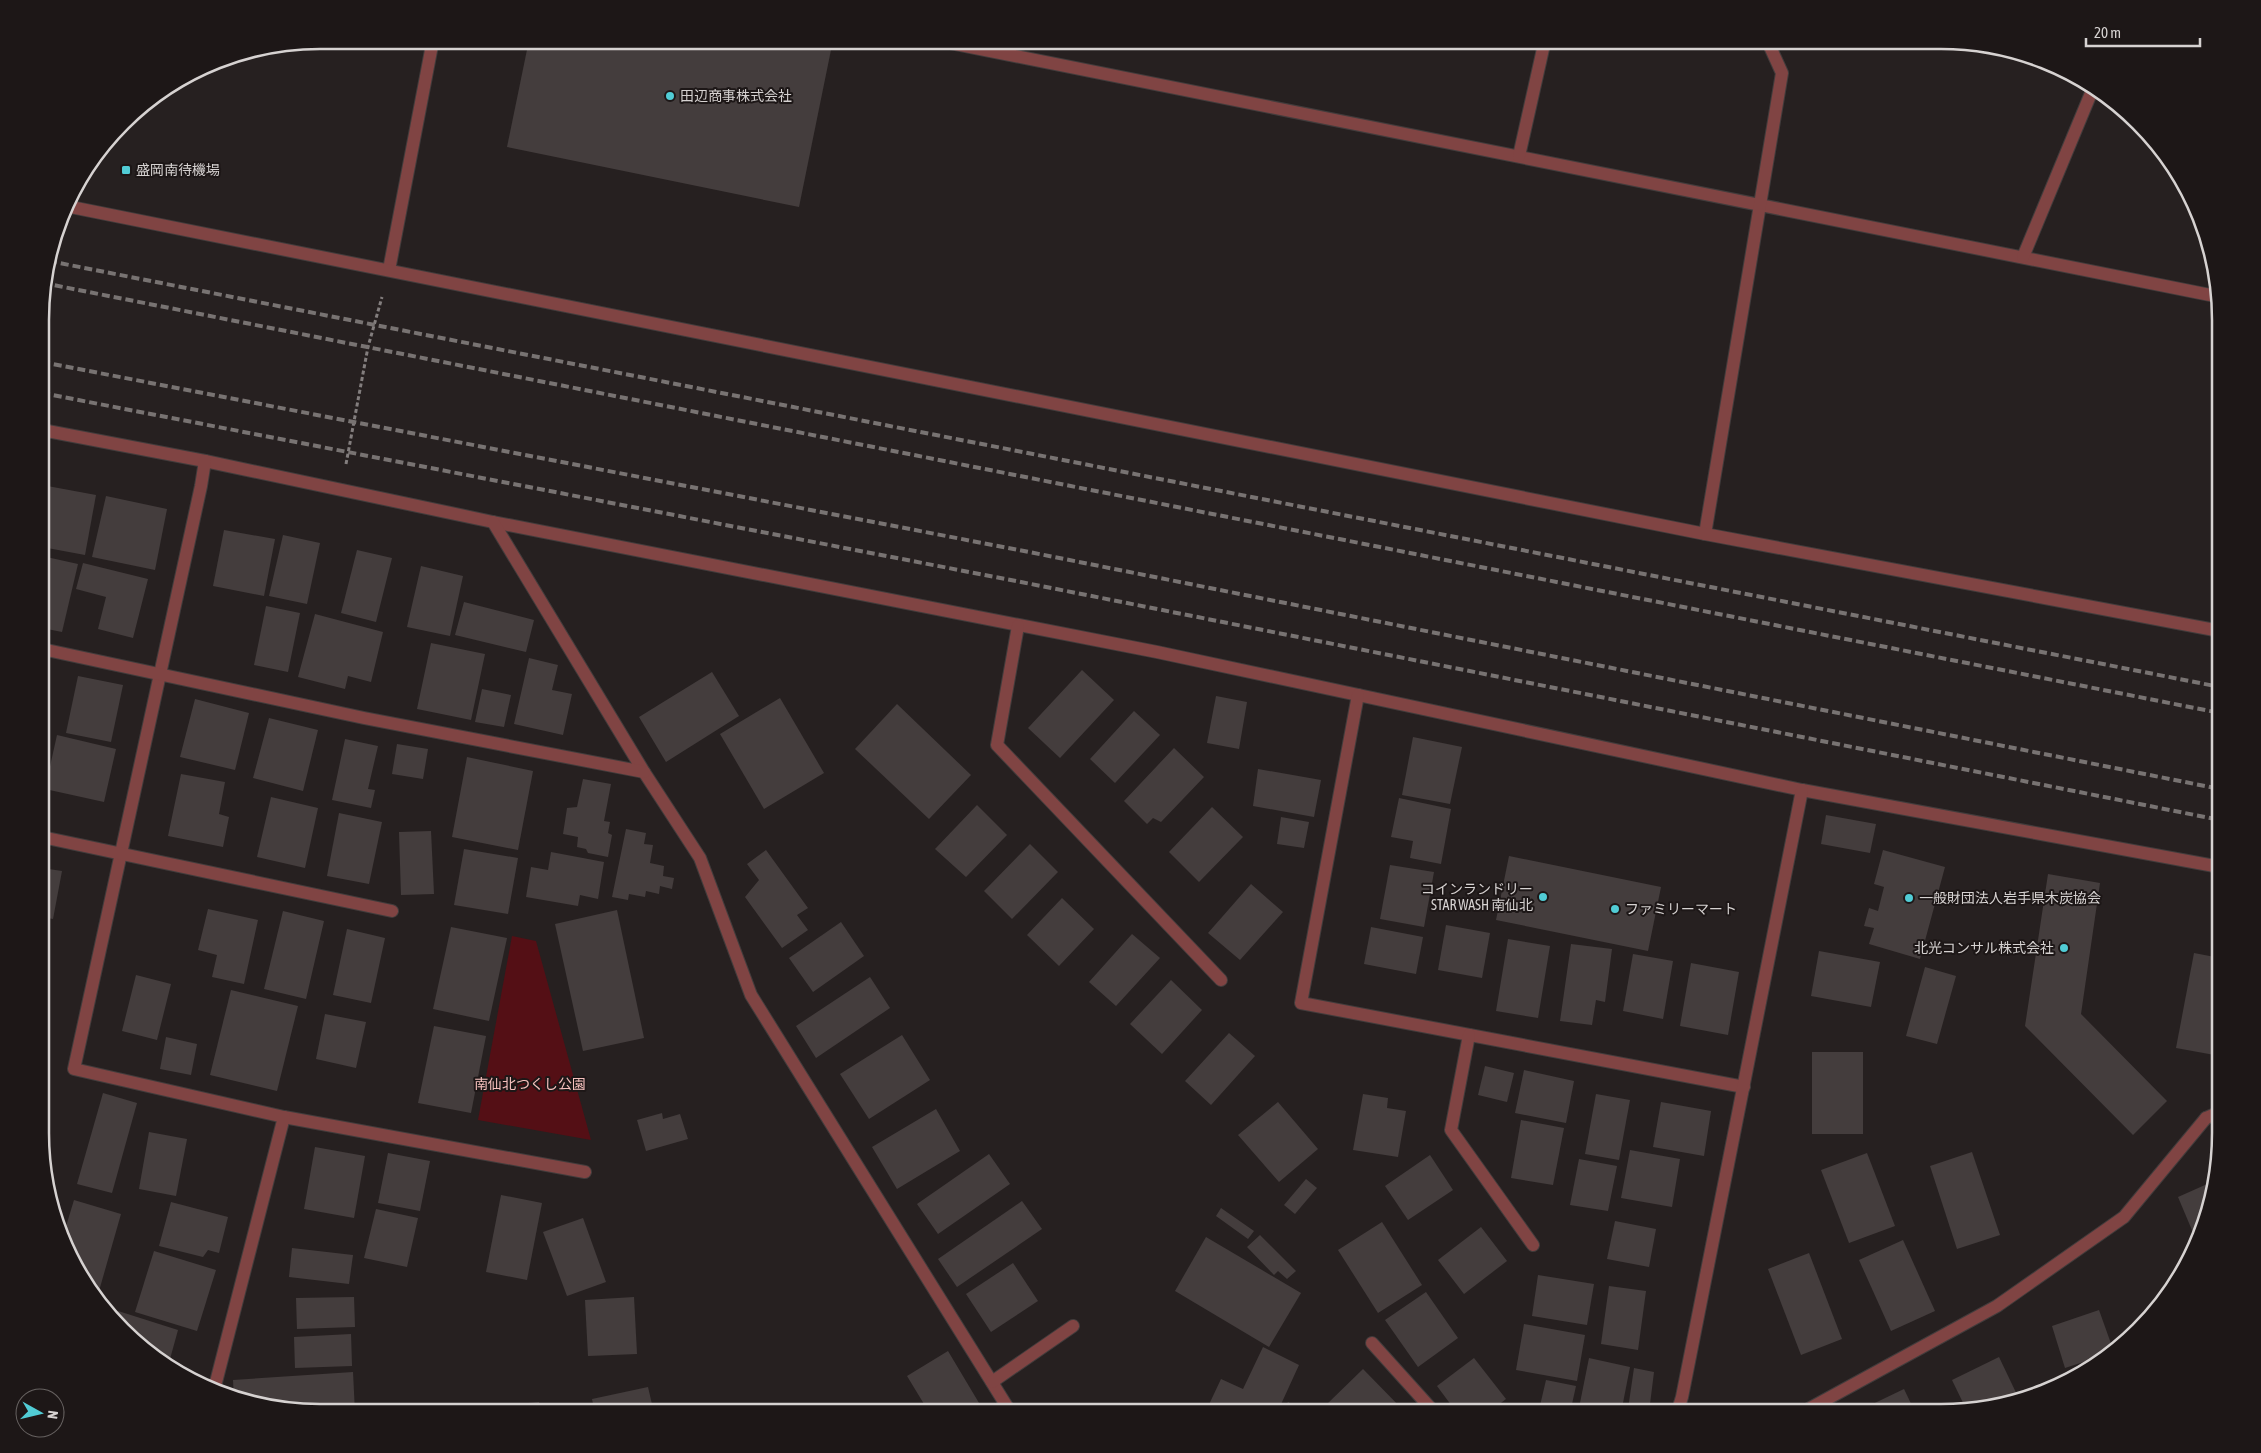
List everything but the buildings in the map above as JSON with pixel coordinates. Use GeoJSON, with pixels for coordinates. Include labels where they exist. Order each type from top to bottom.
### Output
{"type":"FeatureCollection","features":[{"type":"Feature","properties":{"kind":"street"},"geometry":{"type":"LineString","coordinates":[[390,270],[431,49]]}},
{"type":"Feature","properties":{"kind":"street"},"geometry":{"type":"LineString","coordinates":[[980,49],[2211,295]]}},
{"type":"Feature","properties":{"kind":"street"},"geometry":{"type":"LineString","coordinates":[[1519,156],[1543,49]]}},
{"type":"Feature","properties":{"kind":"street"},"geometry":{"type":"LineString","coordinates":[[1705,534],[1782,74],[1771,49]]}},
{"type":"Feature","properties":{"kind":"street"},"geometry":{"type":"LineString","coordinates":[[2023,257],[2091,93]]}},
{"type":"Feature","properties":{"kind":"street"},"geometry":{"type":"LineString","coordinates":[[73,207],[1705,534],[2212,629]]}},
{"type":"Feature","properties":{"kind":"street"},"geometry":{"type":"LineString","coordinates":[[49,431],[204,461],[493,522],[1157,652],[1802,790],[2212,866]]}},
{"type":"Feature","properties":{"kind":"street"},"geometry":{"type":"LineString","coordinates":[[204,461],[201,486],[158,675],[74,1070],[284,1117],[585,1172]]}},
{"type":"Feature","properties":{"kind":"street"},"geometry":{"type":"LineString","coordinates":[[493,522],[644,772],[700,858],[751,994],[1005,1404]]}},
{"type":"Feature","properties":{"kind":"street"},"geometry":{"type":"LineString","coordinates":[[1018,626],[997,745],[1221,980]]}},
{"type":"Feature","properties":{"kind":"street"},"geometry":{"type":"LineString","coordinates":[[49,651],[364,718],[644,772]]}},
{"type":"Feature","properties":{"kind":"street"},"geometry":{"type":"LineString","coordinates":[[1358,695],[1301,1003],[1744,1086]]}},
{"type":"Feature","properties":{"kind":"street"},"geometry":{"type":"LineString","coordinates":[[1680,1404],[1802,790]]}},
{"type":"Feature","properties":{"kind":"street"},"geometry":{"type":"LineString","coordinates":[[49,840],[392,911]]}},
{"type":"Feature","properties":{"kind":"street"},"geometry":{"type":"LineString","coordinates":[[1469,1035],[1452,1130],[1533,1245]]}},
{"type":"Feature","properties":{"kind":"street"},"geometry":{"type":"LineString","coordinates":[[1818,1404],[1997,1306],[2124,1217],[2206,1118],[2212,1115]]}},
{"type":"Feature","properties":{"kind":"street"},"geometry":{"type":"LineString","coordinates":[[216,1384],[284,1117]]}},
{"type":"Feature","properties":{"kind":"street"},"geometry":{"type":"LineString","coordinates":[[992,1382],[1073,1326]]}},
{"type":"Feature","properties":{"kind":"street"},"geometry":{"type":"LineString","coordinates":[[1372,1343],[1427,1404]]}},
{"type":"Feature","properties":{"kind":"path"},"geometry":{"type":"LineString","coordinates":[[341,490],[374,324]]}},
{"type":"Feature","properties":{"kind":"green space","name":"南仙北つくし公園"},"geometry":{"type":"Polygon","coordinates":[[[512,936],[536,941],[591,1140],[478,1120],[512,936]]]}},
{"type":"Feature","properties":{"kind":"railway"},"geometry":{"type":"LineString","coordinates":[[55,262],[2212,685]]}},
{"type":"Feature","properties":{"kind":"railway"},"geometry":{"type":"LineString","coordinates":[[51,285],[2212,711]]}},
{"type":"Feature","properties":{"kind":"railway"},"geometry":{"type":"LineString","coordinates":[[49,363],[1024,551],[2212,787]]}},
{"type":"Feature","properties":{"kind":"railway"},"geometry":{"type":"LineString","coordinates":[[49,394],[1021,582],[2212,818]]}},
{"type":"Feature","properties":{"kind":"place","name":"田辺商事株式会社"},"geometry":{"type":"Point","coordinates":[670,96]}},
{"type":"Feature","properties":{"kind":"place","name":"盛岡南待機場"},"geometry":{"type":"Point","coordinates":[126,170]}},
{"type":"Feature","properties":{"kind":"place","name":"コインランドリー STAR WASH 南仙北"},"geometry":{"type":"Point","coordinates":[1543,897]}},
{"type":"Feature","properties":{"kind":"place","name":"一般財団法人岩手県木炭協会"},"geometry":{"type":"Point","coordinates":[1909,898]}},
{"type":"Feature","properties":{"kind":"place","name":"ファミリーマート"},"geometry":{"type":"Point","coordinates":[1615,909]}},
{"type":"Feature","properties":{"kind":"place","name":"北光コンサル株式会社"},"geometry":{"type":"Point","coordinates":[2064,948]}}]}
